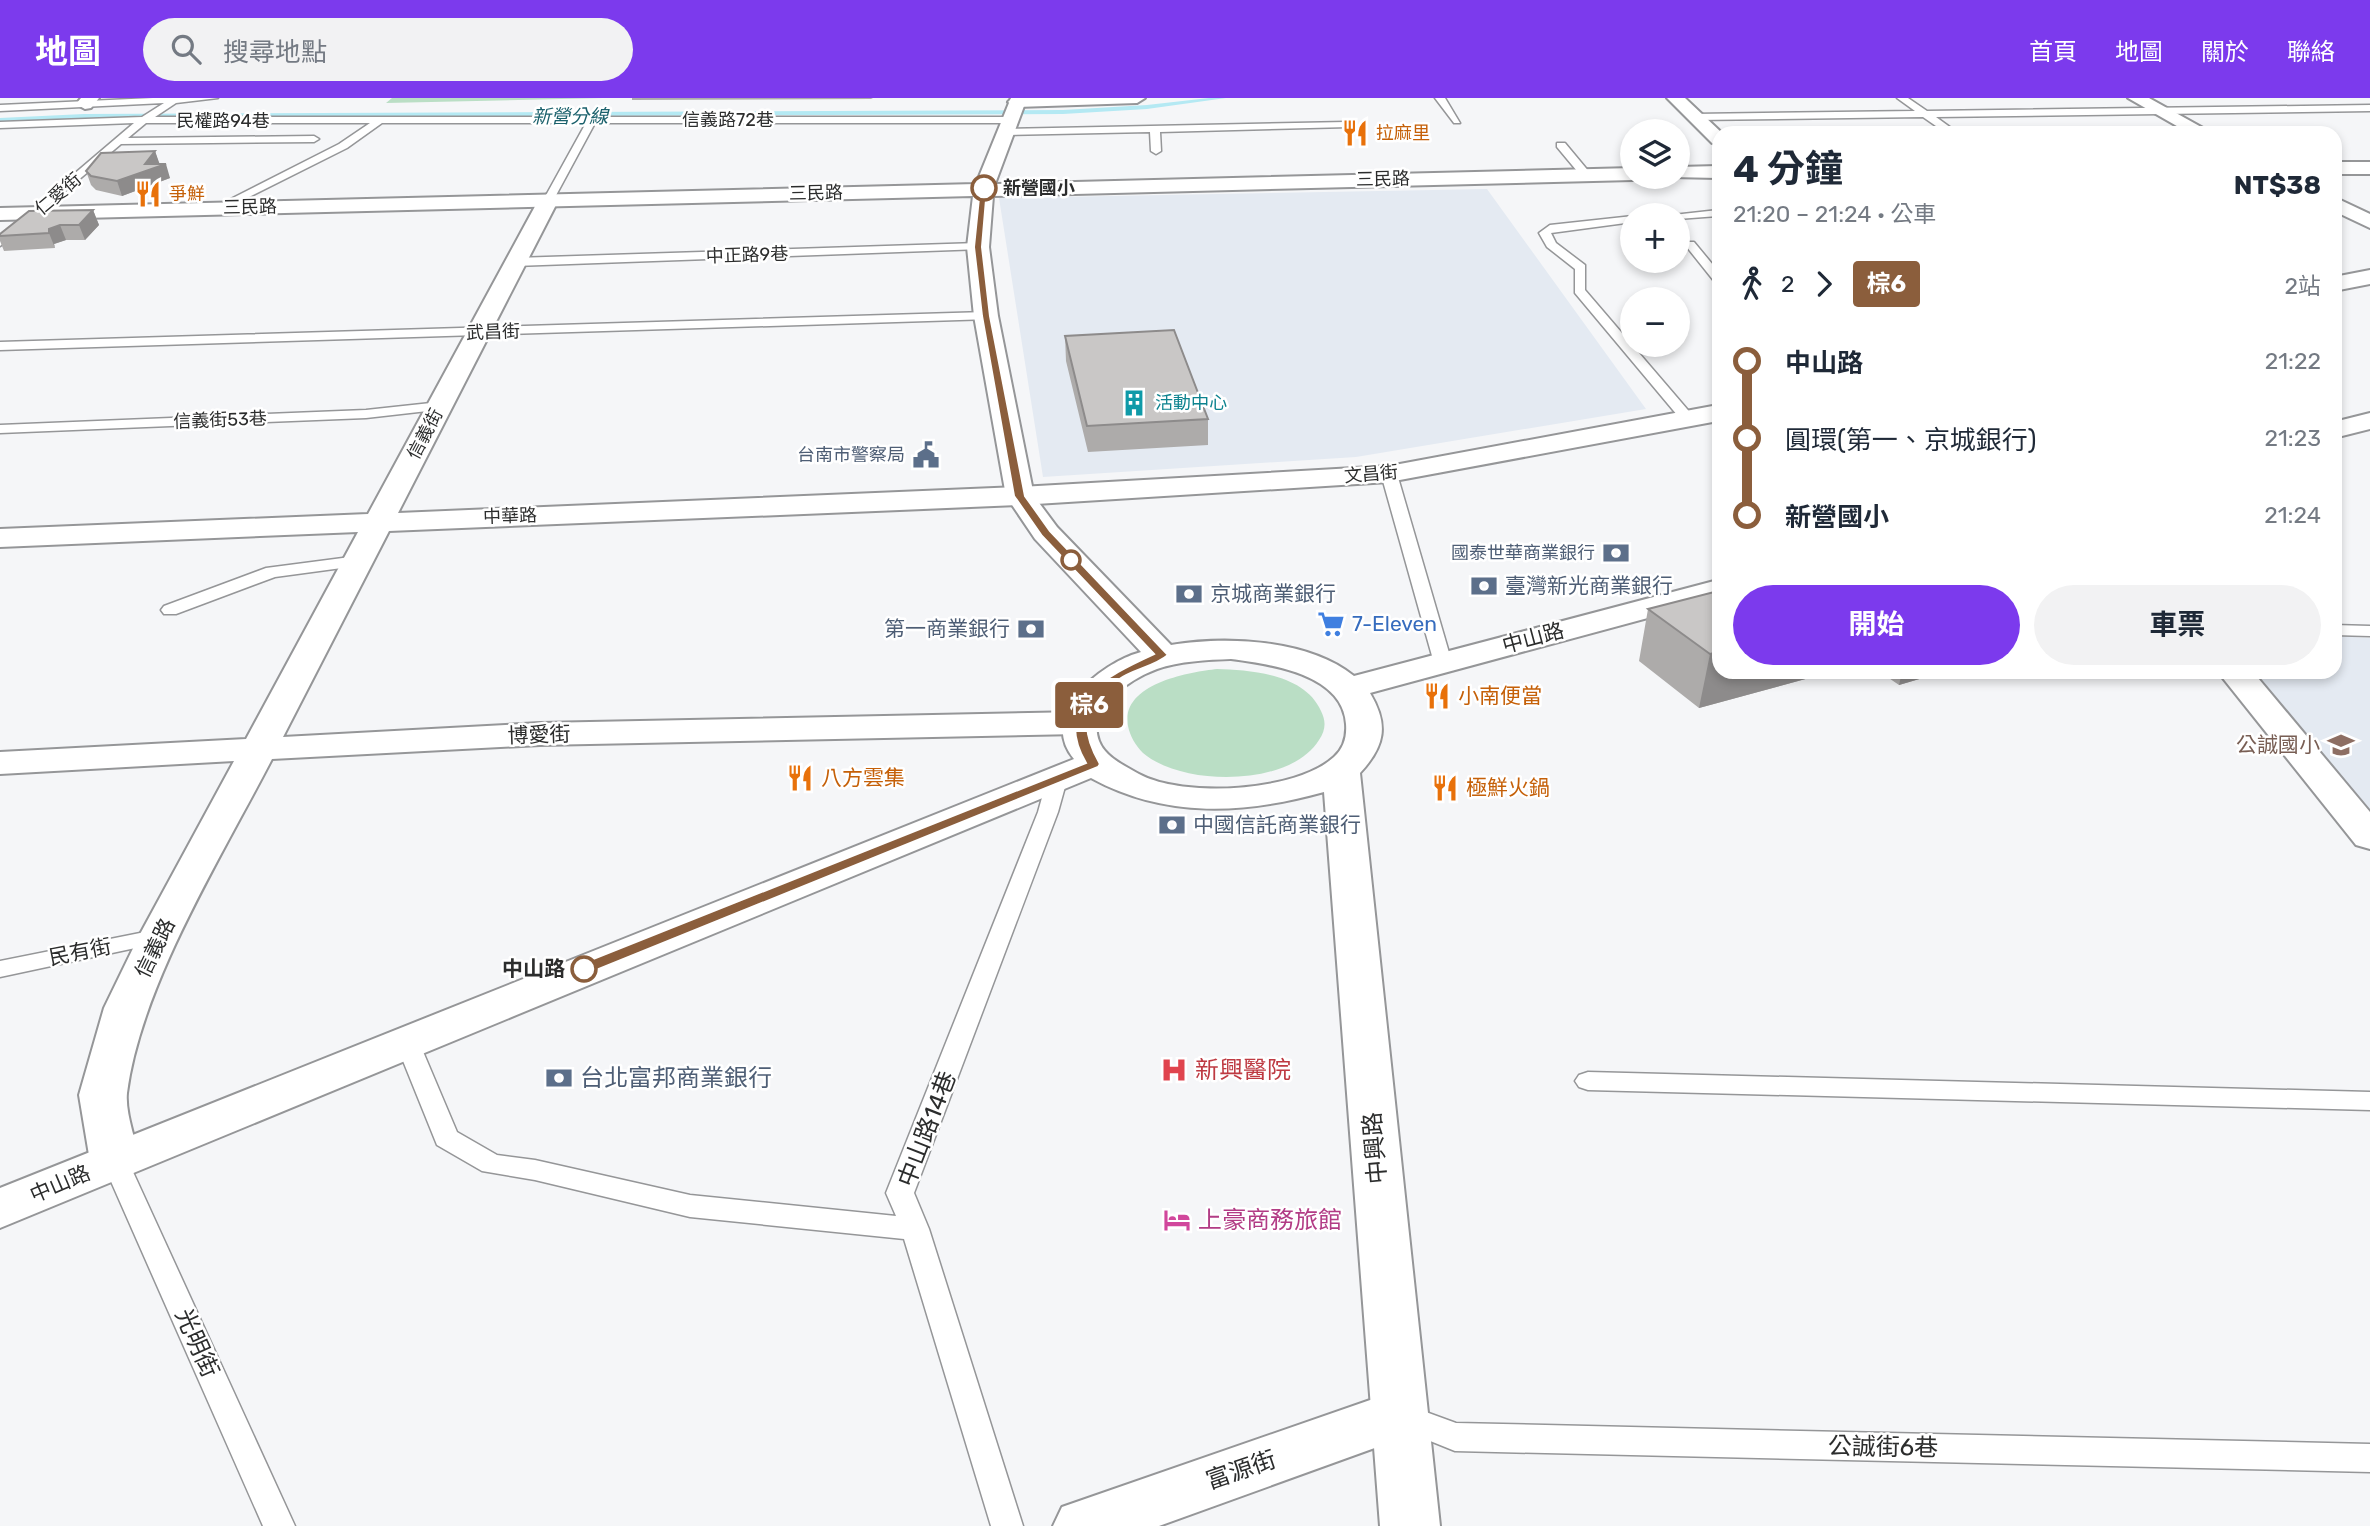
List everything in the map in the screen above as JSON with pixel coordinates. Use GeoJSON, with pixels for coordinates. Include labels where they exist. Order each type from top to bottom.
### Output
{"type":"FeatureCollection","features":[{"type":"Feature","properties":{"kind":"street"},"geometry":{"type":"LineString","coordinates":[[1137,98],[1013,112],[984,188],[978,247],[986,316],[1020,496],[1046,533],[1162,655]]}},
{"type":"Feature","properties":{"kind":"street"},"geometry":{"type":"LineString","coordinates":[[1675,98],[1712,133]]}},
{"type":"Feature","properties":{"kind":"street"},"geometry":{"type":"LineString","coordinates":[[2136,98],[2189,126]]}},
{"type":"Feature","properties":{"kind":"street"},"geometry":{"type":"LineString","coordinates":[[2342,168],[2370,168]]}},
{"type":"Feature","properties":{"kind":"street"},"geometry":{"type":"LineString","coordinates":[[1690,173],[1712,172]]}},
{"type":"Feature","properties":{"kind":"street","name":"三民路"},"geometry":{"type":"LineString","coordinates":[[0,214],[1620,174]]}},
{"type":"Feature","properties":{"kind":"street","name":"信義街"},"geometry":{"type":"LineString","coordinates":[[259,749],[549,199]]}},
{"type":"Feature","properties":{"kind":"street"},"geometry":{"type":"LineString","coordinates":[[2342,207],[2370,222]]}},
{"type":"Feature","properties":{"kind":"street"},"geometry":{"type":"LineString","coordinates":[[2342,282],[2370,277]]}},
{"type":"Feature","properties":{"kind":"street","name":"文昌街"},"geometry":{"type":"LineString","coordinates":[[1020,496],[1389,474],[1712,414]]}},
{"type":"Feature","properties":{"kind":"street"},"geometry":{"type":"LineString","coordinates":[[2342,428],[2370,421]]}},
{"type":"Feature","properties":{"kind":"street","name":"中華路"},"geometry":{"type":"LineString","coordinates":[[0,538],[1020,496]]}},
{"type":"Feature","properties":{"kind":"street","name":"中山路"},"geometry":{"type":"LineString","coordinates":[[1349,688],[1712,591]]}},
{"type":"Feature","properties":{"kind":"street"},"geometry":{"type":"LineString","coordinates":[[1231,649],[1266,653],[1300,662],[1349,688],[1362,705],[1366,723],[1363,742],[1340,770],[1279,793],[1238,798],[1189,797],[1149,790],[1114,777],[1076,770],[1081,743],[1079,723],[1087,706],[1114,677],[1162,655],[1231,649]]}},
{"type":"Feature","properties":{"kind":"street"},"geometry":{"type":"LineString","coordinates":[[2241,679],[2370,837]]}},
{"type":"Feature","properties":{"kind":"street","name":"博愛街"},"geometry":{"type":"LineString","coordinates":[[0,763],[540,734],[1079,723]]}},
{"type":"Feature","properties":{"kind":"street","name":"信義路"},"geometry":{"type":"LineString","coordinates":[[115,1161],[103,1094],[126,1008],[160,936],[259,749]]}},
{"type":"Feature","properties":{"kind":"street","name":"中山路"},"geometry":{"type":"LineString","coordinates":[[0,1209],[1076,770]]}},
{"type":"Feature","properties":{"kind":"street","name":"中興路"},"geometry":{"type":"LineString","coordinates":[[1340,770],[1410,1526]]}},
{"type":"Feature","properties":{"kind":"street","name":"富源街"},"geometry":{"type":"LineString","coordinates":[[1083,1526],[1399,1415]]}},
{"type":"Feature","properties":{"kind":"lane"},"geometry":{"type":"LineString","coordinates":[[0,108],[88,101],[167,105],[213,98]]}},
{"type":"Feature","properties":{"kind":"lane"},"geometry":{"type":"LineString","coordinates":[[1440,98],[1457,121]]}},
{"type":"Feature","properties":{"kind":"lane"},"geometry":{"type":"LineString","coordinates":[[1902,98],[1943,126]]}},
{"type":"Feature","properties":{"kind":"lane","name":"仁愛街"},"geometry":{"type":"LineString","coordinates":[[0,243],[122,141],[144,119],[167,105]]}},
{"type":"Feature","properties":{"kind":"lane"},"geometry":{"type":"LineString","coordinates":[[1695,117],[2370,108]]}},
{"type":"Feature","properties":{"kind":"lane","name":"信義路72巷"},"geometry":{"type":"LineString","coordinates":[[446,120],[1013,112],[1155,129],[1346,125]]}},
{"type":"Feature","properties":{"kind":"lane","name":"民權路94巷"},"geometry":{"type":"LineString","coordinates":[[0,125],[144,119],[446,120]]}},
{"type":"Feature","properties":{"kind":"lane"},"geometry":{"type":"LineString","coordinates":[[221,208],[343,146],[380,120]]}},
{"type":"Feature","properties":{"kind":"lane","name":"信義街"},"geometry":{"type":"LineString","coordinates":[[549,199],[592,120]]}},
{"type":"Feature","properties":{"kind":"lane"},"geometry":{"type":"LineString","coordinates":[[1155,129],[1156,151]]}},
{"type":"Feature","properties":{"kind":"lane"},"geometry":{"type":"LineString","coordinates":[[122,141],[314,139]]}},
{"type":"Feature","properties":{"kind":"lane"},"geometry":{"type":"LineString","coordinates":[[1561,145],[1586,175]]}},
{"type":"Feature","properties":{"kind":"lane"},"geometry":{"type":"LineString","coordinates":[[1690,215],[1712,213]]}},
{"type":"Feature","properties":{"kind":"lane"},"geometry":{"type":"LineString","coordinates":[[1620,220],[1550,228],[1545,233],[1551,245],[1581,268],[1579,290],[1688,419]]}},
{"type":"Feature","properties":{"kind":"lane"},"geometry":{"type":"LineString","coordinates":[[1690,244],[1712,271]]}},
{"type":"Feature","properties":{"kind":"lane","name":"中正路9巷"},"geometry":{"type":"LineString","coordinates":[[515,262],[978,247]]}},
{"type":"Feature","properties":{"kind":"lane","name":"武昌街"},"geometry":{"type":"LineString","coordinates":[[0,346],[986,316]]}},
{"type":"Feature","properties":{"kind":"lane","name":"信義街53巷"},"geometry":{"type":"LineString","coordinates":[[0,429],[366,414],[440,406]]}},
{"type":"Feature","properties":{"kind":"lane"},"geometry":{"type":"LineString","coordinates":[[1389,474],[1443,663]]}},
{"type":"Feature","properties":{"kind":"lane"},"geometry":{"type":"LineString","coordinates":[[170,610],[272,572],[358,561]]}},
{"type":"Feature","properties":{"kind":"lane"},"geometry":{"type":"LineString","coordinates":[[2342,630],[2370,631]]}},
{"type":"Feature","properties":{"kind":"lane","name":"中山路14巷"},"geometry":{"type":"LineString","coordinates":[[1007,1526],[915,1229],[900,1193],[1044,824],[1076,770]]}},
{"type":"Feature","properties":{"kind":"lane","name":"民有街"},"geometry":{"type":"LineString","coordinates":[[0,968],[160,936]]}},
{"type":"Feature","properties":{"kind":"lane"},"geometry":{"type":"LineString","coordinates":[[407,1041],[446,1138],[491,1164],[535,1170],[690,1206],[915,1229]]}},
{"type":"Feature","properties":{"kind":"lane"},"geometry":{"type":"LineString","coordinates":[[1588,1081],[2370,1101]]}},
{"type":"Feature","properties":{"kind":"lane","name":"光明街"},"geometry":{"type":"LineString","coordinates":[[115,1161],[279,1526]]}},
{"type":"Feature","properties":{"kind":"lane","name":"公誠街6巷"},"geometry":{"type":"LineString","coordinates":[[1399,1415],[1455,1437],[2370,1458]]}},
{"type":"Feature","properties":{"kind":"shaded area","name":"新營國小"},"geometry":{"type":"Polygon","coordinates":[[[1487,189],[1646,409],[1356,457],[1043,477],[999,198],[1487,189]]]}},
{"type":"Feature","properties":{"kind":"shaded area","name":"公誠國小"},"geometry":{"type":"Polygon","coordinates":[[[2342,636],[2370,638],[2370,818],[2261,679],[2342,679],[2342,636]]]}},
{"type":"Feature","properties":{"kind":"green space"},"geometry":{"type":"Polygon","coordinates":[[[392,98],[603,98],[386,103],[392,98]]]}},
{"type":"Feature","properties":{"kind":"green space"},"geometry":{"type":"Polygon","coordinates":[[[1217,669],[1276,676],[1303,689],[1323,715],[1324,729],[1319,740],[1305,755],[1285,767],[1261,774],[1235,777],[1183,772],[1161,764],[1143,753],[1133,740],[1128,726],[1128,712],[1135,700],[1145,690],[1174,677],[1217,669]]]}},
{"type":"Feature","properties":{"kind":"building"},"geometry":{"type":"Polygon","coordinates":[[[155,151],[145,164],[166,164],[117,181],[91,176],[86,171],[101,153],[155,151]]]}},
{"type":"Feature","properties":{"kind":"building"},"geometry":{"type":"Polygon","coordinates":[[[93,210],[79,225],[60,225],[49,229],[49,233],[0,236],[29,211],[93,210]]]}},
{"type":"Feature","properties":{"kind":"building","name":"活動中心"},"geometry":{"type":"Polygon","coordinates":[[[1174,330],[1208,419],[1087,426],[1065,336],[1174,330]]]}},
{"type":"Feature","properties":{"kind":"building"},"geometry":{"type":"Polygon","coordinates":[[[1712,593],[1712,654],[1710,654],[1648,609],[1712,593]]]}},
{"type":"Feature","properties":{"kind":"waterway","name":"新營分線"},"geometry":{"type":"LineString","coordinates":[[0,120],[84,116],[1063,112],[1147,107],[1223,98]]}},
{"type":"Feature","properties":{"kind":"bus line","name":"棕6"},"geometry":{"type":"LineString","coordinates":[[584,969],[1058,776],[1094,764],[1081,743],[1079,723],[1087,706],[1114,677],[1162,655],[1046,533],[1020,496],[986,316],[978,247],[984,188]]}},
{"type":"Feature","properties":{"kind":"place","name":"拉麻里"},"geometry":{"type":"Point","coordinates":[1355,133]}},
{"type":"Feature","properties":{"kind":"place","name":"新營國小"},"geometry":{"type":"Point","coordinates":[984,188]}},
{"type":"Feature","properties":{"kind":"place","name":"爭鮮"},"geometry":{"type":"Point","coordinates":[148,194]}},
{"type":"Feature","properties":{"kind":"place","name":"活動中心"},"geometry":{"type":"Point","coordinates":[1134,403]}},
{"type":"Feature","properties":{"kind":"place","name":"台南市警察局"},"geometry":{"type":"Point","coordinates":[926,455]}},
{"type":"Feature","properties":{"kind":"place","name":"國泰世華商業銀行"},"geometry":{"type":"Point","coordinates":[1616,553]}},
{"type":"Feature","properties":{"kind":"place","name":"臺灣新光商業銀行"},"geometry":{"type":"Point","coordinates":[1484,586]}},
{"type":"Feature","properties":{"kind":"place","name":"京城商業銀行"},"geometry":{"type":"Point","coordinates":[1189,594]}},
{"type":"Feature","properties":{"kind":"place","name":"7-Eleven"},"geometry":{"type":"Point","coordinates":[1331,624]}},
{"type":"Feature","properties":{"kind":"place","name":"第一商業銀行"},"geometry":{"type":"Point","coordinates":[1031,629]}},
{"type":"Feature","properties":{"kind":"place","name":"小南便當"},"geometry":{"type":"Point","coordinates":[1437,696]}},
{"type":"Feature","properties":{"kind":"place","name":"公誠國小"},"geometry":{"type":"Point","coordinates":[2341,745]}},
{"type":"Feature","properties":{"kind":"place","name":"八方雲集"},"geometry":{"type":"Point","coordinates":[800,778]}},
{"type":"Feature","properties":{"kind":"place","name":"極鮮火鍋"},"geometry":{"type":"Point","coordinates":[1445,788]}},
{"type":"Feature","properties":{"kind":"place","name":"中國信託商業銀行"},"geometry":{"type":"Point","coordinates":[1172,825]}},
{"type":"Feature","properties":{"kind":"place","name":"中山路"},"geometry":{"type":"Point","coordinates":[584,969]}},
{"type":"Feature","properties":{"kind":"place","name":"新興醫院"},"geometry":{"type":"Point","coordinates":[1174,1070]}},
{"type":"Feature","properties":{"kind":"place","name":"台北富邦商業銀行"},"geometry":{"type":"Point","coordinates":[559,1078]}},
{"type":"Feature","properties":{"kind":"place","name":"上豪商務旅館"},"geometry":{"type":"Point","coordinates":[1177,1220]}}]}
